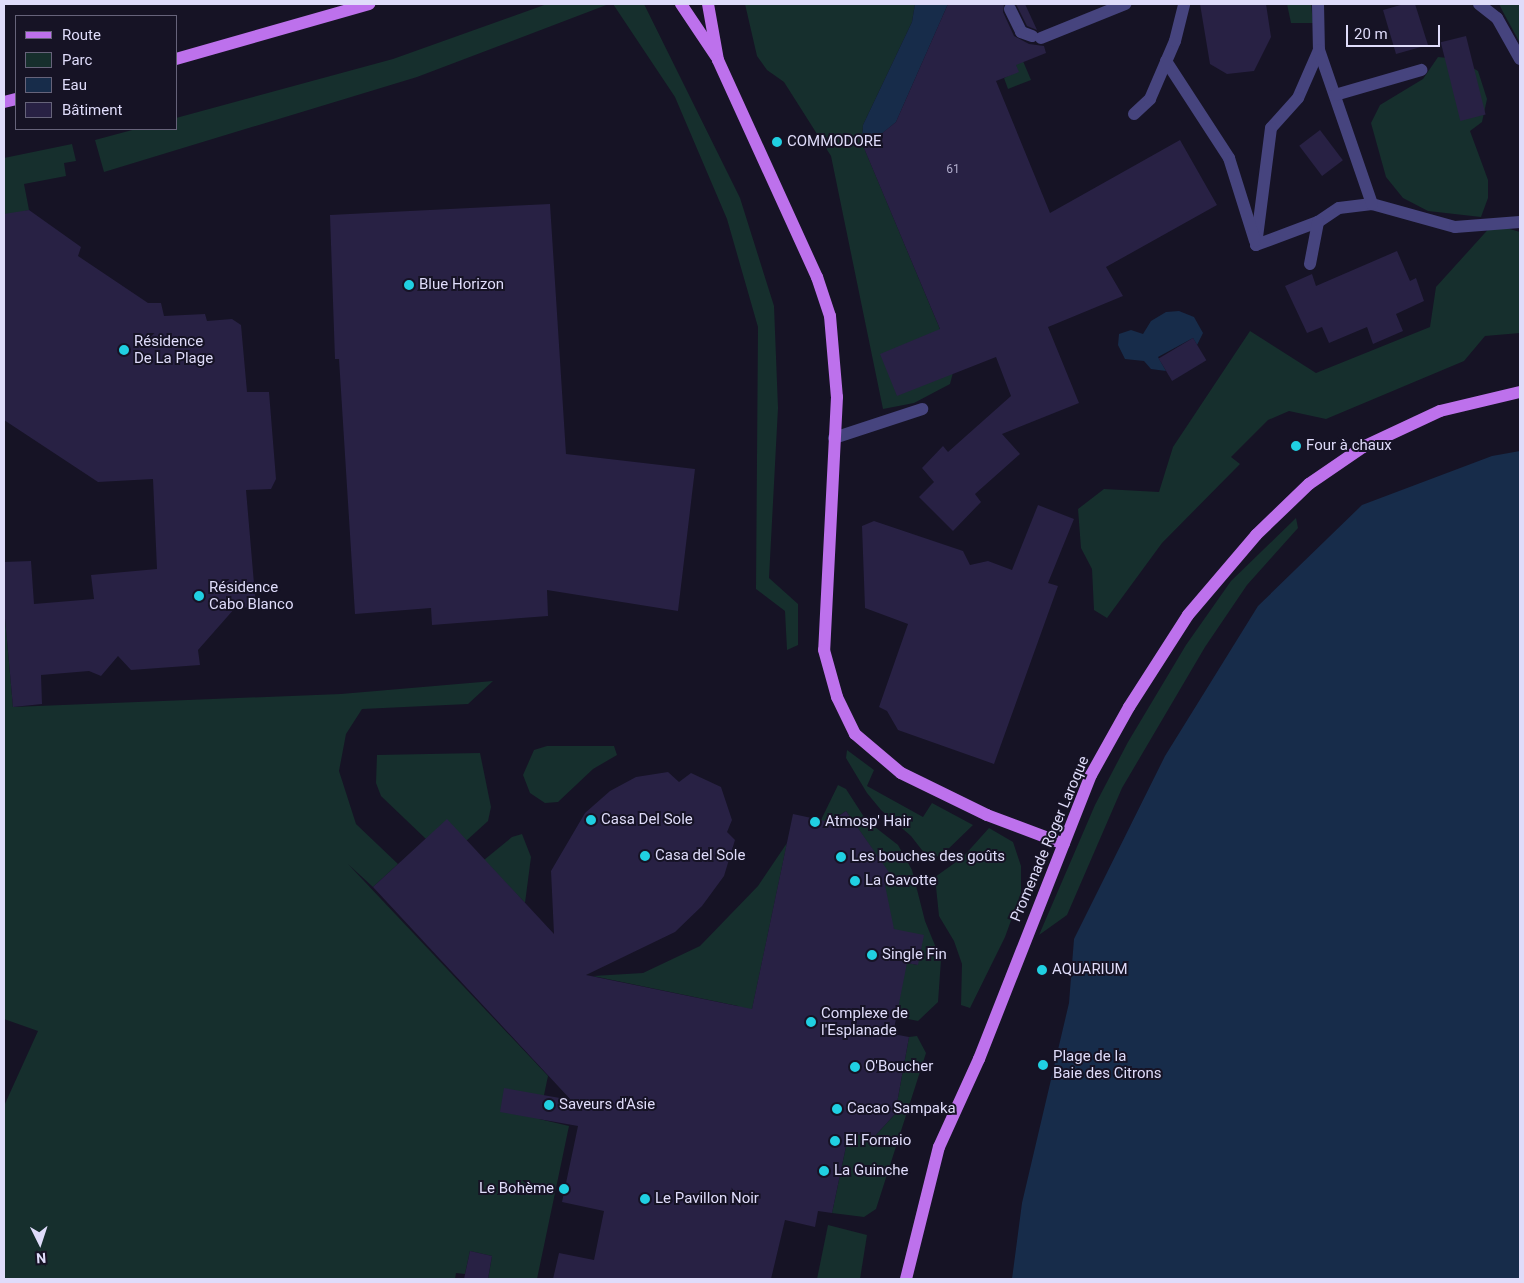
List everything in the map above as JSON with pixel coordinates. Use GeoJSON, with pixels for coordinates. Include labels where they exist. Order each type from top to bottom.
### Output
{"type":"FeatureCollection","features":[{"type":"Feature","properties":{"kind":"main road"},"geometry":{"type":"LineString","coordinates":[[178,57],[369,4]]}},
{"type":"Feature","properties":{"kind":"main road"},"geometry":{"type":"LineString","coordinates":[[680,4],[718,60],[817,277],[830,316],[837,375],[824,650],[837,697],[855,734],[901,773],[987,815],[1064,844]]}},
{"type":"Feature","properties":{"kind":"main road"},"geometry":{"type":"LineString","coordinates":[[708,4],[718,60]]}},
{"type":"Feature","properties":{"kind":"main road","name":"Promenade Roger Laroque"},"geometry":{"type":"LineString","coordinates":[[906,1279],[940,1148],[979,1059],[1091,775],[1129,706],[1188,615],[1262,529],[1308,484],[1363,447],[1440,412],[1520,392]]}},
{"type":"Feature","properties":{"kind":"lane"},"geometry":{"type":"LineString","coordinates":[[1010,9],[1021,32],[1036,37],[1125,4]]}},
{"type":"Feature","properties":{"kind":"lane"},"geometry":{"type":"LineString","coordinates":[[1134,114],[1150,98],[1175,41],[1184,4]]}},
{"type":"Feature","properties":{"kind":"lane"},"geometry":{"type":"LineString","coordinates":[[1318,4],[1319,50],[1372,204]]}},
{"type":"Feature","properties":{"kind":"lane"},"geometry":{"type":"LineString","coordinates":[[1479,4],[1497,18],[1520,59]]}},
{"type":"Feature","properties":{"kind":"lane"},"geometry":{"type":"LineString","coordinates":[[1256,245],[1271,128],[1298,98],[1319,50]]}},
{"type":"Feature","properties":{"kind":"lane"},"geometry":{"type":"LineString","coordinates":[[1166,61],[1230,158],[1256,245]]}},
{"type":"Feature","properties":{"kind":"lane"},"geometry":{"type":"LineString","coordinates":[[1335,95],[1421,70]]}},
{"type":"Feature","properties":{"kind":"lane"},"geometry":{"type":"LineString","coordinates":[[1256,245],[1318,222],[1339,208],[1372,204],[1455,227],[1520,222]]}},
{"type":"Feature","properties":{"kind":"lane"},"geometry":{"type":"LineString","coordinates":[[1310,264],[1318,222]]}},
{"type":"Feature","properties":{"kind":"lane"},"geometry":{"type":"LineString","coordinates":[[834,438],[922,409]]}},
{"type":"Feature","properties":{"kind":"green space"},"geometry":{"type":"Polygon","coordinates":[[[547,4],[609,4],[417,77],[104,172],[95,140],[132,130],[178,130],[178,117],[393,59],[547,4]]]}},
{"type":"Feature","properties":{"kind":"green space"},"geometry":{"type":"Polygon","coordinates":[[[613,4],[644,4],[740,198],[774,306],[778,408],[769,578],[798,604],[798,645],[787,650],[785,611],[756,589],[758,327],[727,219],[675,97],[613,4]]]}},
{"type":"Feature","properties":{"kind":"green space"},"geometry":{"type":"Polygon","coordinates":[[[745,4],[915,4],[912,22],[863,125],[862,143],[955,365],[950,384],[914,403],[883,409],[831,156],[784,82],[767,70],[757,56],[745,4]]]}},
{"type":"Feature","properties":{"kind":"green space"},"geometry":{"type":"Polygon","coordinates":[[[990,4],[999,4],[1031,80],[1008,89],[1004,78],[1018,71],[990,4]]]}},
{"type":"Feature","properties":{"kind":"green space"},"geometry":{"type":"Polygon","coordinates":[[[1287,4],[1311,4],[1313,23],[1291,23],[1287,4]]]}},
{"type":"Feature","properties":{"kind":"green space"},"geometry":{"type":"Polygon","coordinates":[[[1499,4],[1520,4],[1520,43],[1503,12],[1499,4]]]}},
{"type":"Feature","properties":{"kind":"green space"},"geometry":{"type":"Polygon","coordinates":[[[1438,57],[1458,59],[1478,71],[1487,99],[1482,122],[1470,131],[1488,180],[1488,198],[1481,217],[1428,211],[1403,198],[1386,177],[1371,123],[1380,105],[1423,79],[1438,57]]]}},
{"type":"Feature","properties":{"kind":"green space"},"geometry":{"type":"Polygon","coordinates":[[[72,144],[76,161],[64,163],[66,176],[24,184],[29,210],[4,216],[4,158],[72,144]]]}},
{"type":"Feature","properties":{"kind":"green space"},"geometry":{"type":"Polygon","coordinates":[[[1493,224],[1520,232],[1520,333],[1485,336],[1464,361],[1326,419],[1289,411],[1268,420],[1231,457],[1240,464],[1162,543],[1107,618],[1094,610],[1092,569],[1081,548],[1078,509],[1104,489],[1159,492],[1173,447],[1250,331],[1316,373],[1430,327],[1436,287],[1493,224]]]}},
{"type":"Feature","properties":{"kind":"green space"},"geometry":{"type":"Polygon","coordinates":[[[1296,518],[1298,528],[1247,585],[1205,647],[1122,788],[1067,915],[1039,935],[1095,805],[1128,742],[1186,645],[1231,581],[1296,518]]]}},
{"type":"Feature","properties":{"kind":"green space"},"geometry":{"type":"Polygon","coordinates":[[[4,607],[13,707],[341,694],[493,681],[468,704],[362,709],[346,734],[339,771],[356,824],[398,864],[373,887],[348,864],[548,1076],[539,1119],[569,1126],[537,1279],[488,1279],[492,1256],[470,1251],[465,1274],[456,1273],[455,1279],[4,1279],[4,1106],[38,1031],[4,1019],[4,607]]]}},
{"type":"Feature","properties":{"kind":"green space"},"geometry":{"type":"Polygon","coordinates":[[[547,746],[614,746],[617,755],[593,769],[558,802],[545,803],[530,793],[523,775],[534,750],[547,746]]]}},
{"type":"Feature","properties":{"kind":"green space"},"geometry":{"type":"Polygon","coordinates":[[[847,750],[874,770],[867,786],[923,817],[932,803],[973,825],[942,855],[932,858],[925,854],[911,836],[881,810],[867,793],[846,758],[847,750]]]}},
{"type":"Feature","properties":{"kind":"green space"},"geometry":{"type":"Polygon","coordinates":[[[480,753],[491,807],[488,821],[466,841],[426,839],[381,796],[376,783],[377,755],[480,753]]]}},
{"type":"Feature","properties":{"kind":"green space"},"geometry":{"type":"Polygon","coordinates":[[[838,785],[846,789],[866,820],[898,845],[912,870],[925,921],[941,960],[938,1002],[918,1021],[874,1012],[907,963],[918,965],[894,929],[876,892],[892,878],[846,811],[824,825],[821,820],[838,785]]]}},
{"type":"Feature","properties":{"kind":"green space"},"geometry":{"type":"Polygon","coordinates":[[[989,828],[1013,842],[1021,866],[1021,893],[1005,937],[970,1008],[961,1005],[962,964],[954,941],[939,916],[935,877],[963,857],[989,828]]]}},
{"type":"Feature","properties":{"kind":"green space"},"geometry":{"type":"Polygon","coordinates":[[[522,834],[531,857],[525,903],[484,860],[512,837],[522,834]]]}},
{"type":"Feature","properties":{"kind":"green space"},"geometry":{"type":"Polygon","coordinates":[[[787,843],[750,1019],[738,1006],[593,976],[643,973],[700,946],[758,886],[787,843]]]}},
{"type":"Feature","properties":{"kind":"green space"},"geometry":{"type":"Polygon","coordinates":[[[917,1036],[926,1053],[876,1209],[864,1217],[832,1213],[849,1132],[873,1138],[895,1114],[909,1037],[917,1036]]]}},
{"type":"Feature","properties":{"kind":"green space"},"geometry":{"type":"Polygon","coordinates":[[[828,1225],[867,1235],[860,1279],[817,1279],[828,1225]]]}},
{"type":"Feature","properties":{"kind":"water"},"geometry":{"type":"Polygon","coordinates":[[[915,4],[948,4],[896,122],[873,141],[862,143],[863,125],[912,22],[915,4]]]}},
{"type":"Feature","properties":{"kind":"water"},"geometry":{"type":"Polygon","coordinates":[[[1179,311],[1194,317],[1203,333],[1197,345],[1193,338],[1158,357],[1166,371],[1151,369],[1144,361],[1125,359],[1118,345],[1119,334],[1131,330],[1143,334],[1151,321],[1166,312],[1179,311]]]}},
{"type":"Feature","properties":{"kind":"water"},"geometry":{"type":"Polygon","coordinates":[[[1520,451],[1520,1279],[1012,1279],[1022,1203],[1069,1003],[1074,939],[1165,756],[1258,606],[1362,505],[1492,456],[1520,451]]]}},
{"type":"Feature","properties":{"kind":"building"},"geometry":{"type":"Polygon","coordinates":[[[948,4],[1004,4],[1003,12],[1014,36],[1029,44],[1044,46],[1046,53],[1016,65],[1019,72],[996,81],[1050,213],[1180,140],[1217,205],[1106,267],[1123,296],[1048,327],[1079,403],[1002,434],[1020,454],[975,494],[981,502],[953,531],[919,497],[934,482],[922,468],[943,446],[948,452],[1011,396],[996,357],[897,396],[880,354],[940,329],[864,148],[896,122],[948,4]]]}},
{"type":"Feature","properties":{"kind":"building"},"geometry":{"type":"Polygon","coordinates":[[[1016,4],[1025,4],[1037,30],[1027,26],[1016,4]]]}},
{"type":"Feature","properties":{"kind":"building"},"geometry":{"type":"Polygon","coordinates":[[[1200,4],[1266,4],[1271,37],[1254,71],[1227,74],[1210,64],[1200,4]]]}},
{"type":"Feature","properties":{"kind":"building"},"geometry":{"type":"Polygon","coordinates":[[[1404,4],[1415,4],[1428,45],[1396,54],[1383,10],[1404,4]]]}},
{"type":"Feature","properties":{"kind":"building"},"geometry":{"type":"Polygon","coordinates":[[[1466,36],[1486,115],[1460,121],[1441,42],[1466,36]]]}},
{"type":"Feature","properties":{"kind":"building"},"geometry":{"type":"Polygon","coordinates":[[[1320,130],[1343,160],[1322,176],[1299,146],[1320,130]]]}},
{"type":"Feature","properties":{"kind":"building"},"geometry":{"type":"Polygon","coordinates":[[[550,204],[566,454],[695,469],[678,611],[547,590],[548,616],[432,625],[431,608],[355,614],[339,359],[335,359],[330,215],[550,204]]]}},
{"type":"Feature","properties":{"kind":"building","name":"Résidence De La Plage"},"geometry":{"type":"Polygon","coordinates":[[[29,210],[81,247],[78,256],[148,303],[161,303],[164,316],[205,314],[207,321],[232,319],[241,325],[247,392],[269,392],[276,479],[271,489],[246,490],[256,607],[235,608],[198,650],[200,665],[131,670],[118,656],[101,676],[89,671],[41,675],[42,704],[13,707],[4,607],[4,562],[31,561],[34,604],[94,599],[91,575],[157,569],[153,479],[98,482],[4,420],[4,214],[29,210]]]}},
{"type":"Feature","properties":{"kind":"building"},"geometry":{"type":"Polygon","coordinates":[[[1397,251],[1410,281],[1416,278],[1424,301],[1396,314],[1403,331],[1373,344],[1367,327],[1329,343],[1322,327],[1307,333],[1285,286],[1312,274],[1316,286],[1397,251]]]}},
{"type":"Feature","properties":{"kind":"building"},"geometry":{"type":"Polygon","coordinates":[[[1193,338],[1206,360],[1172,381],[1159,359],[1193,338]]]}},
{"type":"Feature","properties":{"kind":"building"},"geometry":{"type":"Polygon","coordinates":[[[1038,505],[1074,519],[1048,583],[1058,586],[994,764],[898,730],[887,711],[879,707],[908,624],[865,608],[862,526],[874,521],[963,551],[970,565],[988,561],[1012,570],[1038,505]]]}},
{"type":"Feature","properties":{"kind":"building"},"geometry":{"type":"Polygon","coordinates":[[[668,772],[679,782],[691,773],[721,787],[732,820],[727,832],[735,840],[724,876],[702,906],[675,932],[586,975],[752,1009],[793,814],[830,822],[846,811],[893,878],[885,885],[894,929],[924,935],[918,965],[907,963],[893,1034],[909,1037],[895,1114],[873,1138],[849,1132],[832,1213],[818,1211],[815,1227],[785,1220],[771,1279],[553,1279],[559,1253],[594,1260],[604,1211],[562,1202],[578,1126],[500,1112],[504,1088],[571,1100],[373,887],[447,819],[554,934],[551,871],[585,813],[610,791],[636,777],[668,772]]]}},
{"type":"Feature","properties":{"kind":"building"},"geometry":{"type":"Polygon","coordinates":[[[470,1251],[492,1256],[488,1279],[464,1279],[470,1251]]]}},
{"type":"Feature","properties":{"kind":"place","name":"COMMODORE"},"geometry":{"type":"Point","coordinates":[777,142]}},
{"type":"Feature","properties":{"kind":"place","name":"Blue Horizon"},"geometry":{"type":"Point","coordinates":[409,285]}},
{"type":"Feature","properties":{"kind":"place","name":"Résidence De La Plage"},"geometry":{"type":"Point","coordinates":[124,350]}},
{"type":"Feature","properties":{"kind":"place","name":"Four à chaux"},"geometry":{"type":"Point","coordinates":[1296,446]}},
{"type":"Feature","properties":{"kind":"place","name":"Résidence Cabo Blanco"},"geometry":{"type":"Point","coordinates":[199,596]}},
{"type":"Feature","properties":{"kind":"place","name":"Casa Del Sole"},"geometry":{"type":"Point","coordinates":[591,820]}},
{"type":"Feature","properties":{"kind":"place","name":"Atmosp' Hair"},"geometry":{"type":"Point","coordinates":[815,822]}},
{"type":"Feature","properties":{"kind":"place","name":"Casa del Sole"},"geometry":{"type":"Point","coordinates":[645,856]}},
{"type":"Feature","properties":{"kind":"place","name":"Les bouches des goûts"},"geometry":{"type":"Point","coordinates":[841,857]}},
{"type":"Feature","properties":{"kind":"place","name":"La Gavotte"},"geometry":{"type":"Point","coordinates":[855,881]}},
{"type":"Feature","properties":{"kind":"place","name":"Single Fin"},"geometry":{"type":"Point","coordinates":[872,955]}},
{"type":"Feature","properties":{"kind":"place","name":"AQUARIUM"},"geometry":{"type":"Point","coordinates":[1042,970]}},
{"type":"Feature","properties":{"kind":"place","name":"Complexe de l'Esplanade"},"geometry":{"type":"Point","coordinates":[811,1022]}},
{"type":"Feature","properties":{"kind":"place","name":"Plage de la Baie des Citrons"},"geometry":{"type":"Point","coordinates":[1043,1065]}},
{"type":"Feature","properties":{"kind":"place","name":"O'Boucher"},"geometry":{"type":"Point","coordinates":[855,1067]}},
{"type":"Feature","properties":{"kind":"place","name":"Saveurs d'Asie"},"geometry":{"type":"Point","coordinates":[549,1105]}},
{"type":"Feature","properties":{"kind":"place","name":"Cacao Sampaka"},"geometry":{"type":"Point","coordinates":[837,1109]}},
{"type":"Feature","properties":{"kind":"place","name":"El Fornaio"},"geometry":{"type":"Point","coordinates":[835,1141]}},
{"type":"Feature","properties":{"kind":"place","name":"La Guinche"},"geometry":{"type":"Point","coordinates":[824,1171]}},
{"type":"Feature","properties":{"kind":"place","name":"Le Bohème"},"geometry":{"type":"Point","coordinates":[564,1189]}},
{"type":"Feature","properties":{"kind":"place","name":"Le Pavillon Noir"},"geometry":{"type":"Point","coordinates":[645,1199]}}]}
